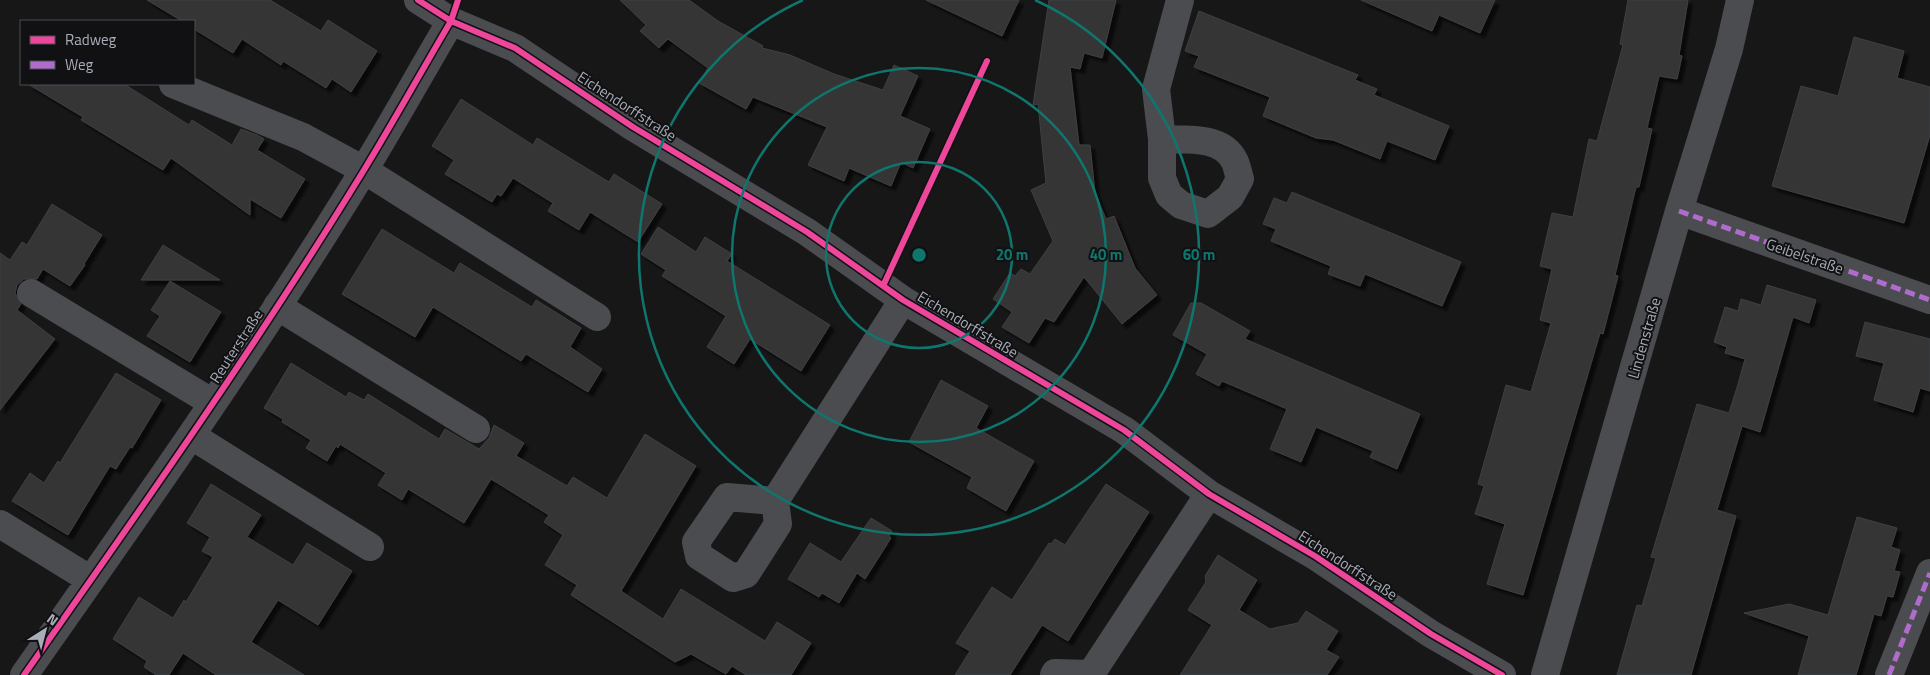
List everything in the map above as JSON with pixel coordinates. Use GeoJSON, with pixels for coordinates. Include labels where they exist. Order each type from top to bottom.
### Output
{"type":"FeatureCollection","features":[{"type":"Feature","properties":{"kind":"street","name":"Eichendorffstraße"},"geometry":{"type":"LineString","coordinates":[[418,0],[451,21],[514,48],[633,127],[807,232],[903,300],[1124,430],[1208,494],[1314,556],[1431,634],[1502,675]]}},
{"type":"Feature","properties":{"kind":"street"},"geometry":{"type":"LineString","coordinates":[[1162,139],[1156,89],[1180,0]]}},
{"type":"Feature","properties":{"kind":"street","name":"Lindenstraße"},"geometry":{"type":"LineString","coordinates":[[1545,675],[1679,211],[1729,49],[1740,0]]}},
{"type":"Feature","properties":{"kind":"street","name":"Reuterstraße"},"geometry":{"type":"LineString","coordinates":[[24,675],[192,436],[278,306],[364,170],[451,21]]}},
{"type":"Feature","properties":{"kind":"street"},"geometry":{"type":"LineString","coordinates":[[176,85],[303,137],[364,170],[597,317]]}},
{"type":"Feature","properties":{"kind":"street","name":"Geibelstraße"},"geometry":{"type":"LineString","coordinates":[[1679,211],[1930,300]]}},
{"type":"Feature","properties":{"kind":"street","name":"Reuterstraße"},"geometry":{"type":"LineString","coordinates":[[31,293],[213,403]]}},
{"type":"Feature","properties":{"kind":"street","name":"Eichendorffstraße"},"geometry":{"type":"LineString","coordinates":[[774,501],[903,300]]}},
{"type":"Feature","properties":{"kind":"street","name":"Reuterstraße"},"geometry":{"type":"LineString","coordinates":[[278,306],[476,428]]}},
{"type":"Feature","properties":{"kind":"street"},"geometry":{"type":"LineString","coordinates":[[192,436],[370,547]]}},
{"type":"Feature","properties":{"kind":"street"},"geometry":{"type":"LineString","coordinates":[[1054,675],[1055,673],[1091,675],[1208,494]]}},
{"type":"Feature","properties":{"kind":"street"},"geometry":{"type":"LineString","coordinates":[[0,524],[91,580]]}},
{"type":"Feature","properties":{"kind":"street"},"geometry":{"type":"LineString","coordinates":[[1889,675],[1930,573]]}},
{"type":"Feature","properties":{"kind":"building"},"geometry":{"type":"Polygon","coordinates":[[[147,0],[270,0],[321,31],[328,20],[377,51],[351,92],[332,79],[326,88],[283,61],[281,65],[242,39],[233,53],[195,30],[195,20],[180,20],[147,0]]]}},
{"type":"Feature","properties":{"kind":"building"},"geometry":{"type":"Polygon","coordinates":[[[620,0],[689,0],[718,21],[763,46],[762,48],[790,55],[834,74],[883,90],[894,65],[918,76],[900,116],[930,129],[913,168],[901,162],[891,186],[849,168],[844,181],[808,165],[827,127],[753,97],[746,109],[699,83],[708,68],[668,39],[659,48],[640,31],[646,25],[620,0]]]}},
{"type":"Feature","properties":{"kind":"building"},"geometry":{"type":"Polygon","coordinates":[[[926,0],[1019,0],[1002,36],[926,0]]]}},
{"type":"Feature","properties":{"kind":"building"},"geometry":{"type":"Polygon","coordinates":[[[1049,0],[1116,0],[1102,58],[1084,53],[1080,69],[1070,67],[1079,145],[1090,145],[1095,193],[1106,219],[1114,216],[1135,268],[1157,295],[1122,324],[1084,277],[1054,322],[1045,318],[1029,343],[1002,327],[1012,312],[993,299],[1010,273],[1015,276],[1021,269],[1030,274],[1053,241],[1031,190],[1046,183],[1038,104],[1033,105],[1049,0]]]}},
{"type":"Feature","properties":{"kind":"building"},"geometry":{"type":"Polygon","coordinates":[[[1361,0],[1495,0],[1480,33],[1439,15],[1432,31],[1361,0]]]}},
{"type":"Feature","properties":{"kind":"building"},"geometry":{"type":"Polygon","coordinates":[[[1628,0],[1688,0],[1679,55],[1682,56],[1677,79],[1659,76],[1647,128],[1652,129],[1639,187],[1636,187],[1615,275],[1618,276],[1603,334],[1600,333],[1523,595],[1487,584],[1505,524],[1475,514],[1484,486],[1478,484],[1506,385],[1531,392],[1551,323],[1540,320],[1552,269],[1540,266],[1552,213],[1573,217],[1589,139],[1597,141],[1623,45],[1620,44],[1628,0]]]}},
{"type":"Feature","properties":{"kind":"building"},"geometry":{"type":"Polygon","coordinates":[[[1199,11],[1358,75],[1355,80],[1377,89],[1374,95],[1449,126],[1435,160],[1387,141],[1380,159],[1333,140],[1316,138],[1263,116],[1270,97],[1194,67],[1199,56],[1185,51],[1199,11]]]}},
{"type":"Feature","properties":{"kind":"building"},"geometry":{"type":"Polygon","coordinates":[[[1854,37],[1904,51],[1897,78],[1930,87],[1930,135],[1904,223],[1772,186],[1801,86],[1838,96],[1854,37]]]}},
{"type":"Feature","properties":{"kind":"building"},"geometry":{"type":"Polygon","coordinates":[[[30,85],[126,85],[189,125],[192,120],[232,145],[241,129],[257,135],[264,139],[257,150],[305,179],[281,218],[250,199],[250,215],[171,158],[163,170],[81,120],[83,117],[30,85]]]}},
{"type":"Feature","properties":{"kind":"building"},"geometry":{"type":"Polygon","coordinates":[[[461,99],[533,145],[537,138],[609,182],[614,174],[662,204],[638,242],[590,212],[579,230],[548,211],[553,203],[513,178],[501,196],[497,194],[492,202],[445,174],[454,160],[432,146],[461,99]]]}},
{"type":"Feature","properties":{"kind":"building"},"geometry":{"type":"Polygon","coordinates":[[[1292,192],[1461,262],[1442,306],[1365,274],[1360,286],[1328,274],[1331,266],[1271,241],[1276,229],[1263,224],[1274,198],[1287,203],[1292,192]]]}},
{"type":"Feature","properties":{"kind":"building"},"geometry":{"type":"Polygon","coordinates":[[[52,204],[102,235],[85,265],[70,286],[43,269],[37,279],[24,279],[17,285],[15,293],[21,304],[17,310],[55,339],[0,410],[0,253],[10,260],[22,242],[27,245],[52,204]]]}},
{"type":"Feature","properties":{"kind":"building"},"geometry":{"type":"Polygon","coordinates":[[[658,227],[696,252],[705,237],[732,254],[727,261],[830,325],[801,371],[750,339],[734,364],[707,347],[726,316],[662,276],[666,270],[641,254],[658,227]]]}},
{"type":"Feature","properties":{"kind":"building"},"geometry":{"type":"Polygon","coordinates":[[[382,229],[454,273],[460,263],[532,307],[536,300],[581,328],[570,347],[602,369],[588,392],[526,354],[521,361],[433,307],[415,337],[342,294],[382,229]]]}},
{"type":"Feature","properties":{"kind":"building"},"geometry":{"type":"Polygon","coordinates":[[[163,245],[220,280],[141,280],[163,245]]]}},
{"type":"Feature","properties":{"kind":"building"},"geometry":{"type":"Polygon","coordinates":[[[170,281],[221,312],[190,362],[147,336],[160,316],[151,310],[170,281]]]}},
{"type":"Feature","properties":{"kind":"building"},"geometry":{"type":"Polygon","coordinates":[[[1767,285],[1816,300],[1809,323],[1793,317],[1760,432],[1742,426],[1717,510],[1736,516],[1691,675],[1617,675],[1637,605],[1642,606],[1656,558],[1651,557],[1697,404],[1729,413],[1738,384],[1745,359],[1725,353],[1727,347],[1714,342],[1725,307],[1738,311],[1741,299],[1761,305],[1767,285]]]}},
{"type":"Feature","properties":{"kind":"building"},"geometry":{"type":"Polygon","coordinates":[[[1191,303],[1201,303],[1250,331],[1245,339],[1420,414],[1397,469],[1370,457],[1373,451],[1316,427],[1301,462],[1270,449],[1287,409],[1222,381],[1219,386],[1196,374],[1207,354],[1173,335],[1191,303]]]}},
{"type":"Feature","properties":{"kind":"building"},"geometry":{"type":"Polygon","coordinates":[[[1865,322],[1930,339],[1930,391],[1920,388],[1913,412],[1874,400],[1884,363],[1856,356],[1865,322]]]}},
{"type":"Feature","properties":{"kind":"building"},"geometry":{"type":"Polygon","coordinates":[[[291,363],[346,397],[349,392],[364,400],[368,394],[439,439],[445,429],[479,449],[489,438],[494,425],[524,443],[516,456],[567,486],[573,477],[607,498],[645,434],[696,466],[621,591],[663,619],[681,589],[765,641],[777,622],[811,643],[791,675],[746,675],[732,666],[726,674],[691,654],[675,662],[571,595],[577,585],[545,565],[563,535],[544,522],[549,515],[491,479],[464,523],[408,489],[402,500],[378,485],[386,473],[340,444],[338,448],[336,446],[327,461],[306,448],[311,440],[282,422],[283,419],[264,408],[291,363]]]}},
{"type":"Feature","properties":{"kind":"building"},"geometry":{"type":"Polygon","coordinates":[[[116,373],[161,400],[132,448],[130,447],[116,469],[110,466],[68,535],[12,501],[30,473],[44,483],[58,461],[60,463],[116,373]]]}},
{"type":"Feature","properties":{"kind":"building"},"geometry":{"type":"Polygon","coordinates":[[[941,380],[988,406],[976,428],[1034,461],[1006,511],[967,488],[972,477],[909,442],[941,380]]]}},
{"type":"Feature","properties":{"kind":"building"},"geometry":{"type":"Polygon","coordinates":[[[211,484],[261,515],[247,537],[293,565],[307,543],[352,571],[318,625],[278,600],[251,642],[304,675],[216,675],[183,653],[169,675],[156,675],[144,667],[147,661],[113,639],[139,597],[173,618],[184,600],[186,602],[213,557],[202,551],[210,537],[187,523],[211,484]]]}},
{"type":"Feature","properties":{"kind":"building"},"geometry":{"type":"Polygon","coordinates":[[[1106,484],[1149,512],[1068,641],[1042,625],[1010,675],[955,675],[970,651],[956,643],[992,587],[1012,600],[1049,543],[1051,544],[1055,539],[1065,545],[1106,484]]]}},
{"type":"Feature","properties":{"kind":"building"},"geometry":{"type":"Polygon","coordinates":[[[1857,517],[1897,528],[1891,547],[1900,550],[1894,571],[1900,572],[1893,597],[1887,596],[1881,616],[1874,614],[1856,675],[1798,675],[1809,636],[1744,613],[1789,604],[1828,615],[1857,517]]]}},
{"type":"Feature","properties":{"kind":"building"},"geometry":{"type":"Polygon","coordinates":[[[871,518],[892,531],[889,536],[891,538],[865,579],[857,573],[839,603],[822,593],[819,597],[788,579],[810,543],[841,562],[871,518]]]}},
{"type":"Feature","properties":{"kind":"building"},"geometry":{"type":"Polygon","coordinates":[[[1218,555],[1257,580],[1239,610],[1270,629],[1298,623],[1306,611],[1338,631],[1326,650],[1339,657],[1327,675],[1180,675],[1212,625],[1188,610],[1206,582],[1205,576],[1218,555]]]}},
{"type":"Feature","properties":{"kind":"marked path"},"geometry":{"type":"LineString","coordinates":[[1679,211],[1930,300]]}},
{"type":"Feature","properties":{"kind":"marked path"},"geometry":{"type":"LineString","coordinates":[[1889,675],[1930,573]]}},
{"type":"Feature","properties":{"kind":"cycle path"},"geometry":{"type":"LineString","coordinates":[[418,0],[451,21],[515,48],[633,127],[807,232],[903,300],[1124,430],[1209,494],[1315,556],[1431,634],[1502,675]]}},
{"type":"Feature","properties":{"kind":"cycle path"},"geometry":{"type":"LineString","coordinates":[[24,675],[112,550],[283,299],[375,152],[451,21],[458,0]]}},
{"type":"Feature","properties":{"kind":"cycle path"},"geometry":{"type":"LineString","coordinates":[[883,286],[987,61]]}}]}
